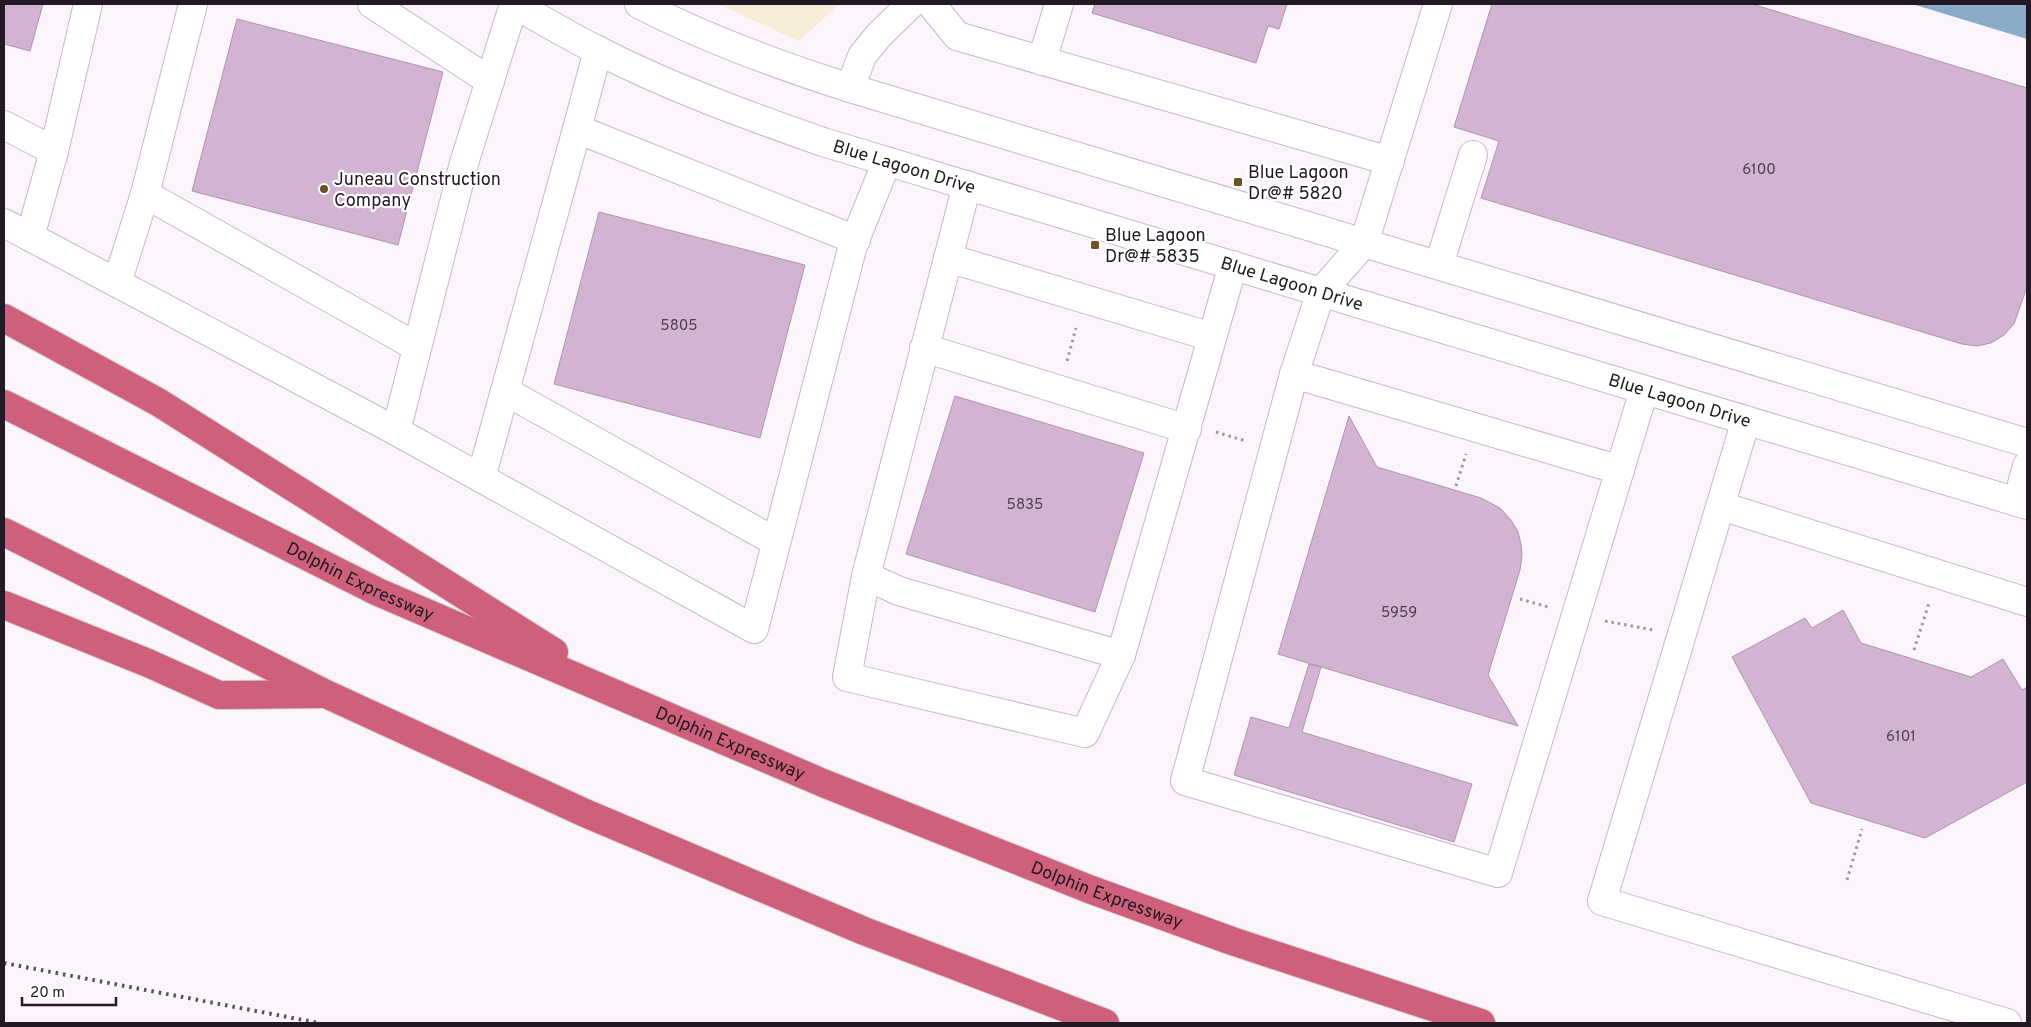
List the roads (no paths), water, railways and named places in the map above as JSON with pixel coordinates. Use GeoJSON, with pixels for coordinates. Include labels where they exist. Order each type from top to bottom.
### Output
{"type":"FeatureCollection","features":[{"type":"Feature","properties":{"kind":"highway"},"geometry":{"type":"LineString","coordinates":[[4,318],[158,402],[625,697]]}},
{"type":"Feature","properties":{"kind":"highway","name":"Dolphin Expressway"},"geometry":{"type":"LineString","coordinates":[[4,404],[378,592],[823,783],[1089,889],[1251,947],[1481,1023]]}},
{"type":"Feature","properties":{"kind":"highway"},"geometry":{"type":"LineString","coordinates":[[4,532],[326,694],[531,789],[785,899],[947,964],[1105,1023]]}},
{"type":"Feature","properties":{"kind":"highway"},"geometry":{"type":"LineString","coordinates":[[4,605],[148,663],[219,695],[326,694]]}},
{"type":"Feature","properties":{"kind":"street"},"geometry":{"type":"LineString","coordinates":[[30,237],[54,152],[88,4]]}},
{"type":"Feature","properties":{"kind":"street"},"geometry":{"type":"LineString","coordinates":[[117,283],[145,194],[193,4]]}},
{"type":"Feature","properties":{"kind":"street"},"geometry":{"type":"LineString","coordinates":[[372,4],[490,81]]}},
{"type":"Feature","properties":{"kind":"street"},"geometry":{"type":"LineString","coordinates":[[396,432],[464,163],[514,4]]}},
{"type":"Feature","properties":{"kind":"street","name":"Blue Lagoon Drive"},"geometry":{"type":"LineString","coordinates":[[514,4],[598,50],[653,76],[769,123],[887,162],[2022,503]]}},
{"type":"Feature","properties":{"kind":"street"},"geometry":{"type":"LineString","coordinates":[[639,4],[683,26],[733,46],[850,88],[2027,443]]}},
{"type":"Feature","properties":{"kind":"street"},"geometry":{"type":"LineString","coordinates":[[850,88],[862,56],[879,35],[911,4]]}},
{"type":"Feature","properties":{"kind":"street"},"geometry":{"type":"LineString","coordinates":[[930,4],[957,36],[1390,162]]}},
{"type":"Feature","properties":{"kind":"street"},"geometry":{"type":"LineString","coordinates":[[1042,61],[1059,4]]}},
{"type":"Feature","properties":{"kind":"street"},"geometry":{"type":"LineString","coordinates":[[1438,4],[1364,243],[1320,292],[1294,374],[1185,781],[1498,873],[1644,390]]}},
{"type":"Feature","properties":{"kind":"street"},"geometry":{"type":"LineString","coordinates":[[481,478],[598,50]]}},
{"type":"Feature","properties":{"kind":"street"},"geometry":{"type":"LineString","coordinates":[[4,125],[54,152]]}},
{"type":"Feature","properties":{"kind":"street"},"geometry":{"type":"LineString","coordinates":[[577,129],[856,240]]}},
{"type":"Feature","properties":{"kind":"street"},"geometry":{"type":"LineString","coordinates":[[1439,265],[1474,154]]}},
{"type":"Feature","properties":{"kind":"street"},"geometry":{"type":"LineString","coordinates":[[4,223],[481,478],[754,629],[856,240],[887,162]]}},
{"type":"Feature","properties":{"kind":"street"},"geometry":{"type":"LineString","coordinates":[[967,185],[866,576],[847,677],[1085,733],[1121,655],[1233,265]]}},
{"type":"Feature","properties":{"kind":"street"},"geometry":{"type":"LineString","coordinates":[[145,194],[417,347]]}},
{"type":"Feature","properties":{"kind":"street"},"geometry":{"type":"LineString","coordinates":[[948,258],[1212,337]]}},
{"type":"Feature","properties":{"kind":"street"},"geometry":{"type":"LineString","coordinates":[[924,348],[1188,427]]}},
{"type":"Feature","properties":{"kind":"street"},"geometry":{"type":"LineString","coordinates":[[1294,374],[1620,470]]}},
{"type":"Feature","properties":{"kind":"street"},"geometry":{"type":"LineString","coordinates":[[505,391],[776,542]]}},
{"type":"Feature","properties":{"kind":"street"},"geometry":{"type":"LineString","coordinates":[[1746,420],[1602,901],[2007,1023]]}},
{"type":"Feature","properties":{"kind":"street"},"geometry":{"type":"LineString","coordinates":[[2022,503],[2027,466]]}},
{"type":"Feature","properties":{"kind":"street"},"geometry":{"type":"LineString","coordinates":[[1721,506],[2027,602]]}},
{"type":"Feature","properties":{"kind":"street"},"geometry":{"type":"LineString","coordinates":[[866,576],[899,591],[1121,655]]}},
{"type":"Feature","properties":{"kind":"water"},"geometry":{"type":"Polygon","coordinates":[[[1912,4],[2027,4],[2027,39],[1912,4]]]}},
{"type":"Feature","properties":{"kind":"railway"},"geometry":{"type":"LineString","coordinates":[[4,963],[319,1023]]}},
{"type":"Feature","properties":{"kind":"place","name":"Blue Lagoon Dr@# 5820"},"geometry":{"type":"Point","coordinates":[1238,182]}},
{"type":"Feature","properties":{"kind":"place","name":"Juneau Construction Company"},"geometry":{"type":"Point","coordinates":[324,189]}},
{"type":"Feature","properties":{"kind":"place","name":"Blue Lagoon Dr@# 5835"},"geometry":{"type":"Point","coordinates":[1095,245]}}]}
